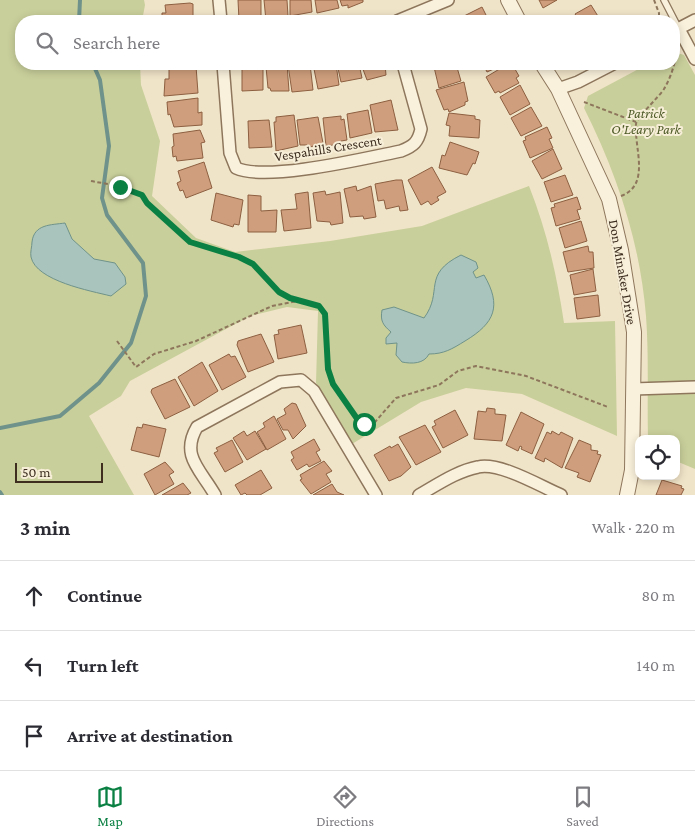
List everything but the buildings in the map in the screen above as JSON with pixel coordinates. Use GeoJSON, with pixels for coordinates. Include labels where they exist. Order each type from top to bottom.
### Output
{"type":"FeatureCollection","features":[{"type":"Feature","properties":{"kind":"street"},"geometry":{"type":"LineString","coordinates":[[219,0],[220,15]]}},
{"type":"Feature","properties":{"kind":"street"},"geometry":{"type":"LineString","coordinates":[[412,15],[448,0]]}},
{"type":"Feature","properties":{"kind":"street"},"geometry":{"type":"LineString","coordinates":[[508,0],[516,15]]}},
{"type":"Feature","properties":{"kind":"street"},"geometry":{"type":"LineString","coordinates":[[680,28],[695,20]]}},
{"type":"Feature","properties":{"kind":"street"},"geometry":{"type":"LineString","coordinates":[[680,36],[695,59]]}},
{"type":"Feature","properties":{"kind":"street","name":"Vespahills Crescent"},"geometry":{"type":"LineString","coordinates":[[224,70],[232,162],[236,168],[248,172],[308,169],[401,151],[413,146],[419,139],[421,129],[405,70]]}},
{"type":"Feature","properties":{"kind":"street","name":"Don Minaker Drive"},"geometry":{"type":"LineString","coordinates":[[546,70],[558,89],[609,199],[622,250],[634,332],[632,470],[627,495]]}},
{"type":"Feature","properties":{"kind":"street"},"geometry":{"type":"LineString","coordinates":[[558,89],[578,82],[601,70]]}},
{"type":"Feature","properties":{"kind":"street"},"geometry":{"type":"LineString","coordinates":[[215,495],[190,454],[190,440],[197,427],[280,382],[301,380],[314,391],[376,495]]}},
{"type":"Feature","properties":{"kind":"street"},"geometry":{"type":"LineString","coordinates":[[633,389],[695,387]]}},
{"type":"Feature","properties":{"kind":"street"},"geometry":{"type":"LineString","coordinates":[[419,495],[461,473],[479,466],[491,466],[510,472],[561,495]]}},
{"type":"Feature","properties":{"kind":"lane"},"geometry":{"type":"LineString","coordinates":[[664,0],[670,15]]}},
{"type":"Feature","properties":{"kind":"path"},"geometry":{"type":"LineString","coordinates":[[654,0],[659,15]]}},
{"type":"Feature","properties":{"kind":"path"},"geometry":{"type":"LineString","coordinates":[[620,196],[628,194],[640,175],[636,146],[636,122],[664,89],[672,70]]}},
{"type":"Feature","properties":{"kind":"path"},"geometry":{"type":"LineString","coordinates":[[584,102],[636,122]]}},
{"type":"Feature","properties":{"kind":"path"},"geometry":{"type":"LineString","coordinates":[[91,181],[120,187],[142,195],[147,203],[190,242],[239,257],[253,264],[279,292],[290,298],[314,303],[323,310],[326,320],[328,369],[333,384],[358,420],[364,424],[375,422],[396,398],[439,384],[458,371],[476,366],[526,376],[608,407]]}},
{"type":"Feature","properties":{"kind":"path"},"geometry":{"type":"LineString","coordinates":[[117,341],[136,367],[154,354],[196,341],[272,306],[300,300]]}},
{"type":"Feature","properties":{"kind":"green space"},"geometry":{"type":"Polygon","coordinates":[[[0,0],[144,0],[143,15],[15,15],[15,70],[140,70],[141,85],[160,141],[152,196],[196,238],[235,252],[330,241],[422,226],[529,186],[551,254],[564,323],[615,321],[617,436],[522,394],[466,388],[421,402],[352,444],[316,383],[318,311],[287,307],[250,316],[130,381],[121,396],[89,416],[134,495],[0,495],[0,0]]]}},
{"type":"Feature","properties":{"kind":"green space","name":"Patrick O'Leary Park"},"geometry":{"type":"Polygon","coordinates":[[[680,54],[684,55],[695,75],[695,469],[680,463],[680,435],[648,435],[647,331],[638,262],[617,183],[584,108],[588,96],[637,70],[680,70],[680,54]]]}},
{"type":"Feature","properties":{"kind":"water"},"geometry":{"type":"Polygon","coordinates":[[[65,223],[72,239],[94,259],[115,263],[125,277],[126,284],[111,296],[65,284],[43,273],[35,265],[31,257],[33,236],[44,226],[65,223]]]}},
{"type":"Feature","properties":{"kind":"water"},"geometry":{"type":"Polygon","coordinates":[[[461,255],[476,262],[478,268],[473,272],[476,278],[484,275],[490,286],[494,305],[489,320],[475,334],[452,349],[429,354],[424,360],[417,362],[402,362],[396,355],[397,343],[386,344],[386,338],[391,332],[383,322],[381,317],[382,310],[394,307],[424,318],[433,300],[435,284],[441,269],[461,255]]]}},
{"type":"Feature","properties":{"kind":"waterway"},"geometry":{"type":"LineString","coordinates":[[79,15],[80,0]]}},
{"type":"Feature","properties":{"kind":"waterway"},"geometry":{"type":"LineString","coordinates":[[0,428],[60,416],[99,383],[131,343],[146,296],[143,263],[107,215],[102,198],[109,146],[100,80],[96,70]]}},
{"type":"Feature","properties":{"kind":"route"},"geometry":{"type":"LineString","coordinates":[[120,187],[134,190],[142,195],[147,203],[190,242],[239,257],[253,264],[279,292],[290,298],[314,303],[319,306],[325,314],[328,369],[333,384],[358,420],[364,424]]}}]}
